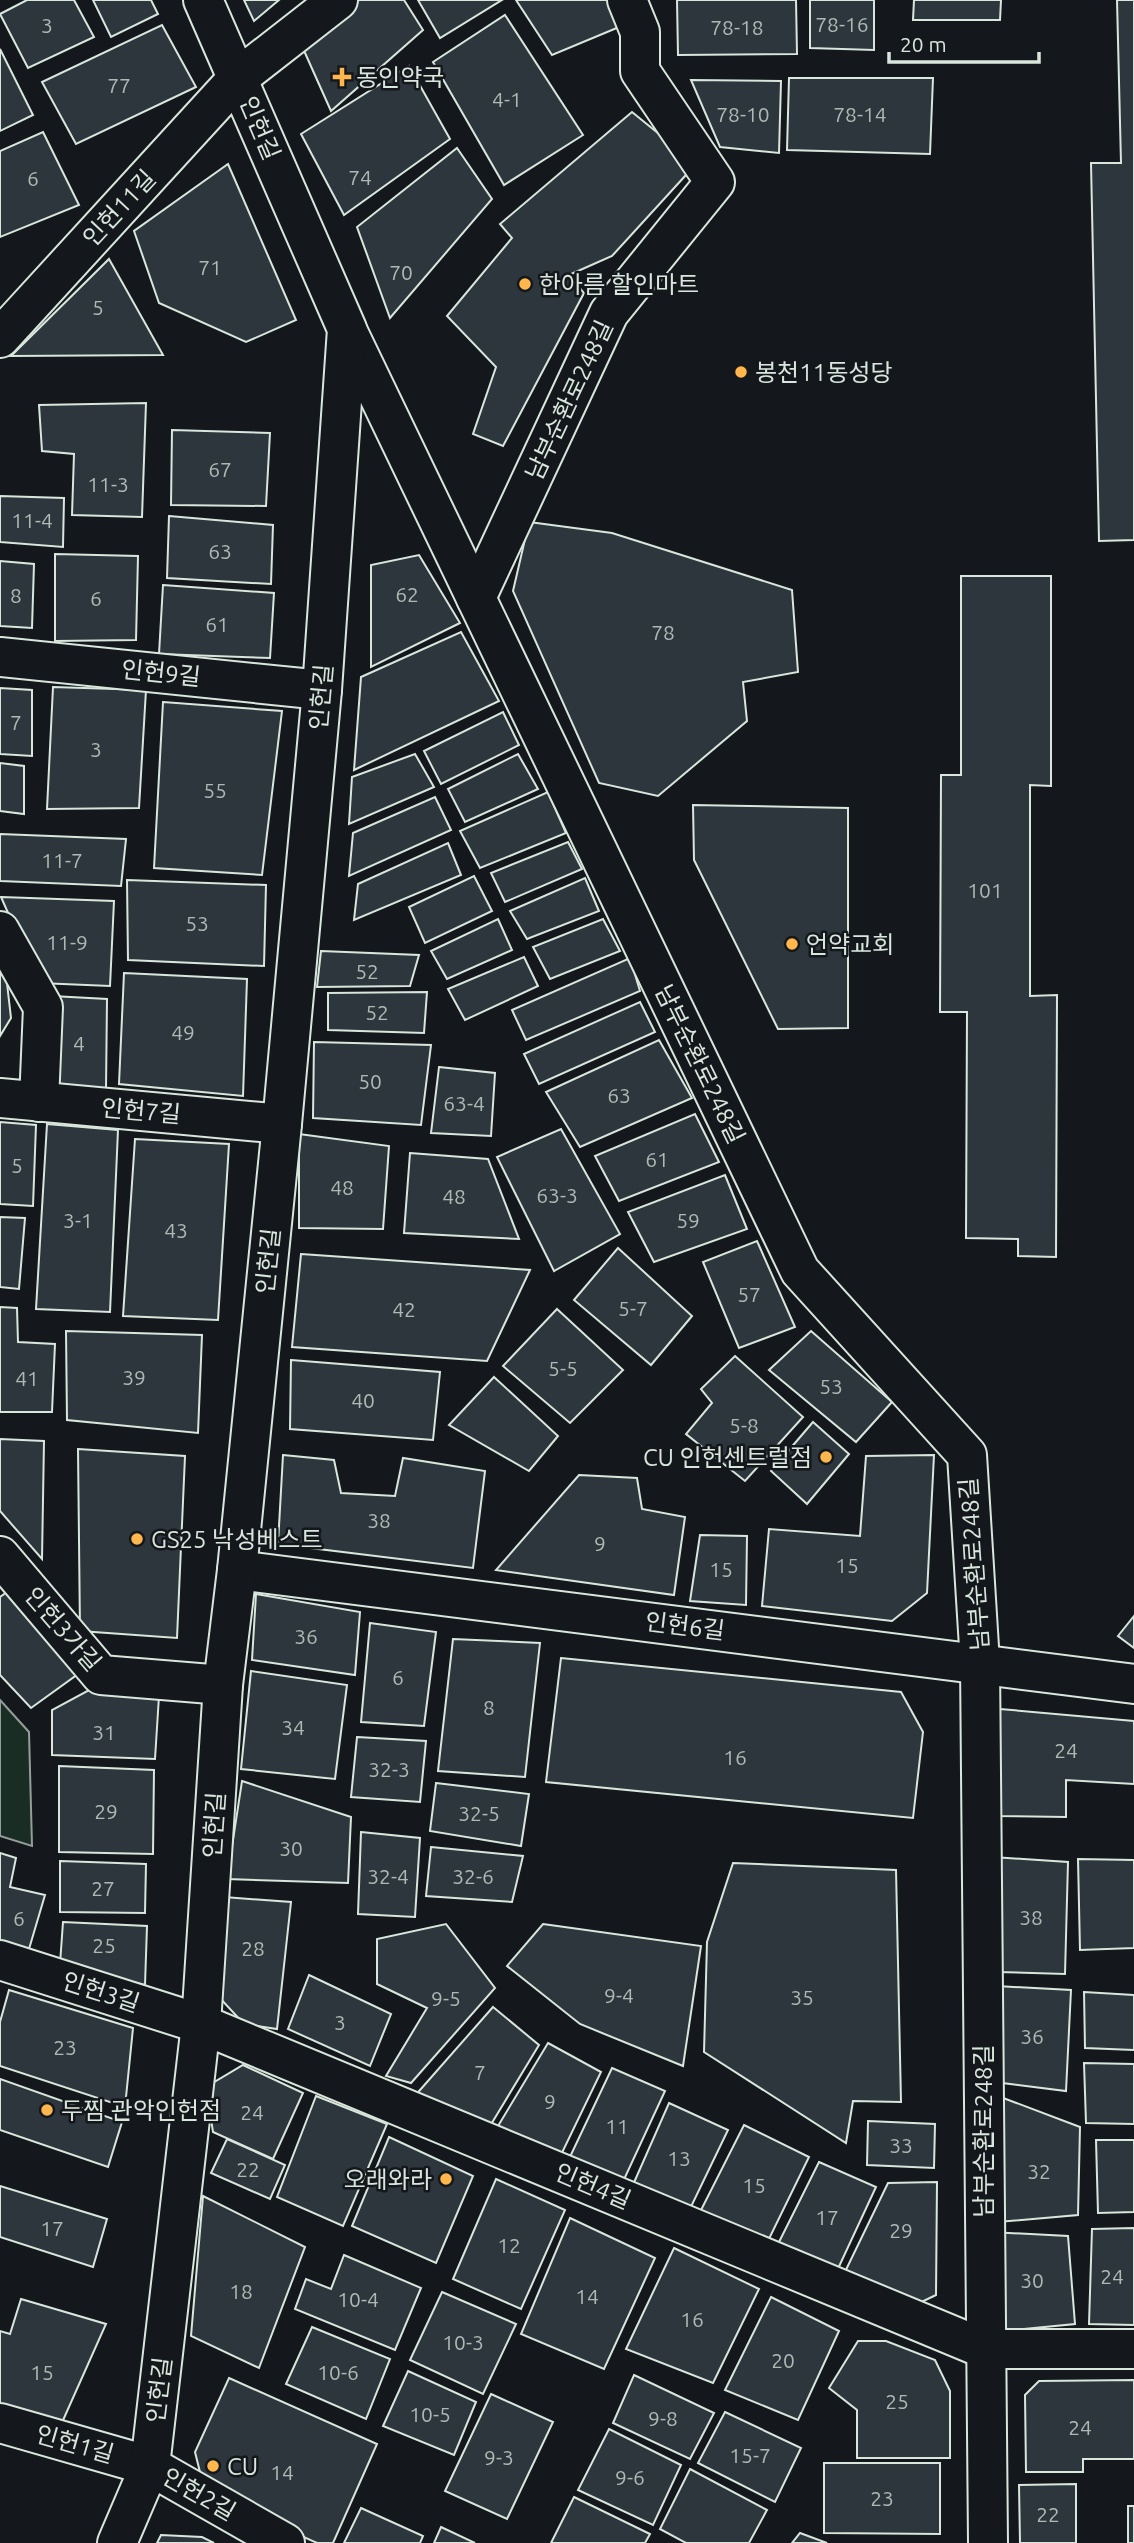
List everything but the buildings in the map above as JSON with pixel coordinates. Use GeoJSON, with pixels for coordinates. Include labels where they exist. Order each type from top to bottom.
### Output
{"type":"FeatureCollection","features":[{"type":"Feature","properties":{"kind":"street","name":"인헌길"},"geometry":{"type":"LineString","coordinates":[[117,2543],[150,2466],[201,2024],[223,1685],[282,1124],[322,690],[347,329],[203,0]]}},
{"type":"Feature","properties":{"kind":"street","name":"인헌11길"},"geometry":{"type":"LineString","coordinates":[[0,338],[238,78],[338,0]]}},
{"type":"Feature","properties":{"kind":"street","name":"남부순환로248길"},"geometry":{"type":"LineString","coordinates":[[476,598],[609,313],[715,182],[640,71],[640,32],[628,0]]}},
{"type":"Feature","properties":{"kind":"street","name":"남부순환로248길"},"geometry":{"type":"LineString","coordinates":[[347,329],[800,1272],[967,1455],[980,1663],[988,2543]]}},
{"type":"Feature","properties":{"kind":"street","name":"인헌9길"},"geometry":{"type":"LineString","coordinates":[[0,657],[322,690]]}},
{"type":"Feature","properties":{"kind":"street"},"geometry":{"type":"LineString","coordinates":[[0,931],[43,1007],[39,1102]]}},
{"type":"Feature","properties":{"kind":"street","name":"인헌7길"},"geometry":{"type":"LineString","coordinates":[[0,1098],[282,1124]]}},
{"type":"Feature","properties":{"kind":"street","name":"인헌3가길"},"geometry":{"type":"LineString","coordinates":[[0,1556],[101,1675],[223,1685]]}},
{"type":"Feature","properties":{"kind":"street","name":"인헌6길"},"geometry":{"type":"LineString","coordinates":[[237,1570],[1134,1684]]}},
{"type":"Feature","properties":{"kind":"street","name":"인헌3길"},"geometry":{"type":"LineString","coordinates":[[0,1960],[201,2024]]}},
{"type":"Feature","properties":{"kind":"street","name":"인헌4길"},"geometry":{"type":"LineString","coordinates":[[201,2024],[985,2349]]}},
{"type":"Feature","properties":{"kind":"street"},"geometry":{"type":"LineString","coordinates":[[985,2349],[1134,2349]]}},
{"type":"Feature","properties":{"kind":"street","name":"인헌1길"},"geometry":{"type":"LineString","coordinates":[[0,2423],[150,2466]]}},
{"type":"Feature","properties":{"kind":"street","name":"인헌2길"},"geometry":{"type":"LineString","coordinates":[[150,2466],[285,2543]]}},
{"type":"Feature","properties":{"kind":"green space"},"geometry":{"type":"Polygon","coordinates":[[[0,1700],[29,1732],[32,1846],[0,1836],[0,1700]]]}},
{"type":"Feature","properties":{"kind":"place","name":"동인약국"},"geometry":{"type":"Point","coordinates":[342,77]}},
{"type":"Feature","properties":{"kind":"place","name":"한아름 할인마트"},"geometry":{"type":"Point","coordinates":[525,284]}},
{"type":"Feature","properties":{"kind":"place","name":"봉천11동성당"},"geometry":{"type":"Point","coordinates":[741,372]}},
{"type":"Feature","properties":{"kind":"place","name":"언약교회"},"geometry":{"type":"Point","coordinates":[792,944]}},
{"type":"Feature","properties":{"kind":"place","name":"CU 인헌센트럴점"},"geometry":{"type":"Point","coordinates":[826,1457]}},
{"type":"Feature","properties":{"kind":"place","name":"GS25 낙성베스트"},"geometry":{"type":"Point","coordinates":[137,1539]}},
{"type":"Feature","properties":{"kind":"place","name":"두찜 관악인헌점"},"geometry":{"type":"Point","coordinates":[47,2110]}},
{"type":"Feature","properties":{"kind":"place","name":"오래와라"},"geometry":{"type":"Point","coordinates":[446,2179]}},
{"type":"Feature","properties":{"kind":"place","name":"CU"},"geometry":{"type":"Point","coordinates":[213,2466]}}]}
